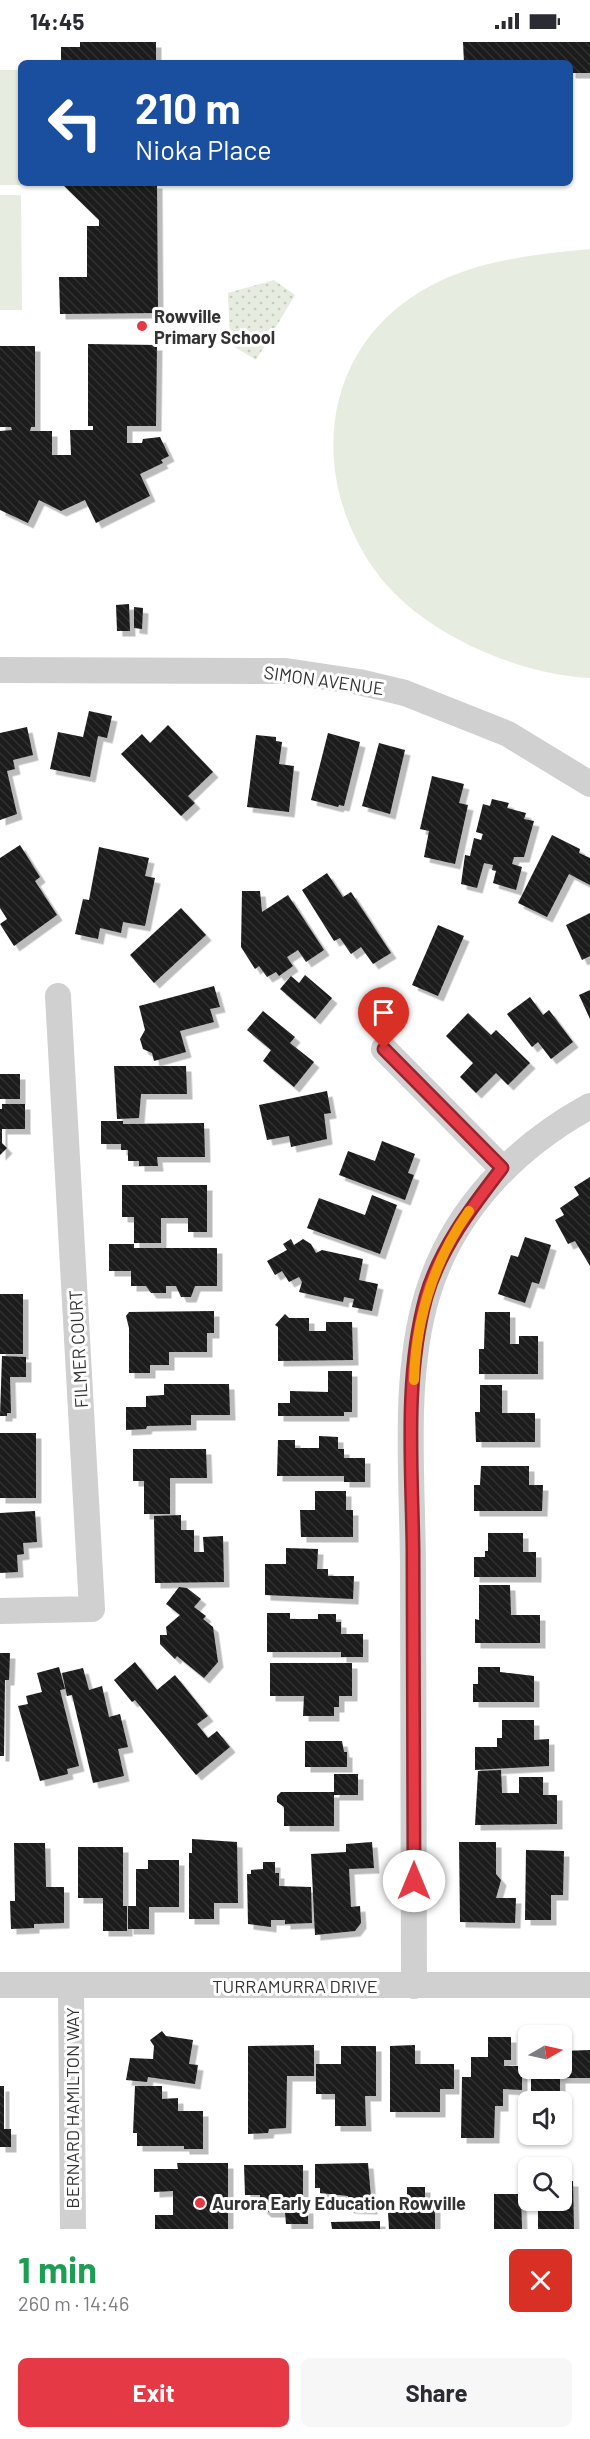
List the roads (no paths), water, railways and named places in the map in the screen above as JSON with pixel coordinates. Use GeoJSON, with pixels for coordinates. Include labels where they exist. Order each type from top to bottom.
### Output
{"type":"FeatureCollection","features":[{"type":"Feature","properties":{"kind":"street","name":"SIMON AVENUE"},"geometry":{"type":"LineString","coordinates":[[0,670],[286,671],[359,682],[405,693],[486,725],[540,752],[590,784]]}},
{"type":"Feature","properties":{"kind":"street","name":"FILMER COURT"},"geometry":{"type":"LineString","coordinates":[[0,1611],[93,1609],[58,996]]}},
{"type":"Feature","properties":{"kind":"street"},"geometry":{"type":"LineString","coordinates":[[384,1049],[502,1168]]}},
{"type":"Feature","properties":{"kind":"street"},"geometry":{"type":"LineString","coordinates":[[414,1986],[412,1446],[415,1344],[427,1295],[441,1260],[467,1213],[502,1168],[531,1143],[590,1106]]}},
{"type":"Feature","properties":{"kind":"street","name":"TURRAMURRA DRIVE"},"geometry":{"type":"LineString","coordinates":[[0,1985],[590,1985]]}},
{"type":"Feature","properties":{"kind":"street","name":"BERNARD HAMILTON WAY"},"geometry":{"type":"LineString","coordinates":[[71,1986],[73,2229]]}},
{"type":"Feature","properties":{"kind":"place","name":"Rowville Primary School"},"geometry":{"type":"Point","coordinates":[142,326]}},
{"type":"Feature","properties":{"kind":"place","name":"Aurora Early Education Rowville"},"geometry":{"type":"Point","coordinates":[200,2203]}}]}
